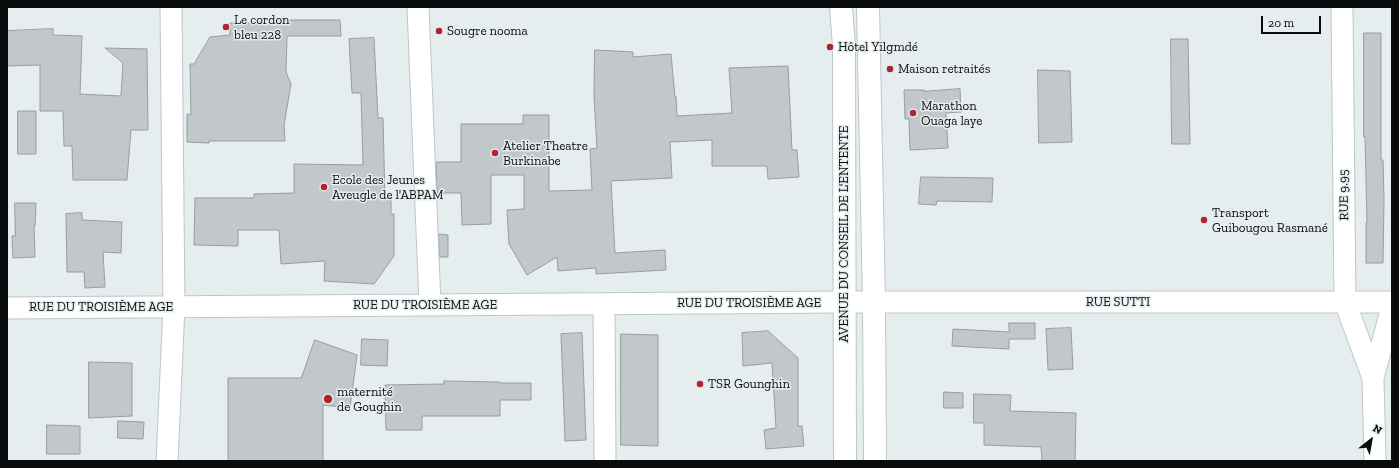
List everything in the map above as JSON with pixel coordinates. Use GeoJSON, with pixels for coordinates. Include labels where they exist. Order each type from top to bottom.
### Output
{"type":"FeatureCollection","features":[{"type":"Feature","properties":{"kind":"street"},"geometry":{"type":"LineString","coordinates":[[167,461],[174,307],[171,7]]}},
{"type":"Feature","properties":{"kind":"street"},"geometry":{"type":"LineString","coordinates":[[418,7],[430,305]]}},
{"type":"Feature","properties":{"kind":"street","name":"AVENUE DU CONSEIL DE L'ENTENTE"},"geometry":{"type":"LineString","coordinates":[[841,7],[844,46],[845,461]]}},
{"type":"Feature","properties":{"kind":"street","name":"AVENUE DU CONSEIL DE L'ENTENTE"},"geometry":{"type":"LineString","coordinates":[[868,7],[874,302],[875,461]]}},
{"type":"Feature","properties":{"kind":"street","name":"RUE 9.95"},"geometry":{"type":"LineString","coordinates":[[1342,7],[1345,302],[1373,378]]}},
{"type":"Feature","properties":{"kind":"street","name":"RUE DU TROISIÈME AGE"},"geometry":{"type":"LineString","coordinates":[[7,308],[844,302]]}},
{"type":"Feature","properties":{"kind":"street","name":"RUE SUTTI"},"geometry":{"type":"LineString","coordinates":[[844,302],[1392,302]]}},
{"type":"Feature","properties":{"kind":"street"},"geometry":{"type":"LineString","coordinates":[[604,304],[605,461]]}},
{"type":"Feature","properties":{"kind":"street","name":"RUE 9.95"},"geometry":{"type":"LineString","coordinates":[[1375,461],[1373,378],[1392,307]]}},
{"type":"Feature","properties":{"kind":"building"},"geometry":{"type":"Polygon","coordinates":[[[285,20],[340,20],[341,36],[287,36],[286,72],[291,84],[284,125],[285,141],[209,141],[209,143],[187,142],[187,114],[191,115],[190,64],[194,64],[210,37],[230,35],[230,23],[285,20]]]}},
{"type":"Feature","properties":{"kind":"building"},"geometry":{"type":"Polygon","coordinates":[[[53,29],[53,35],[82,36],[80,94],[121,96],[123,63],[105,48],[147,49],[148,130],[131,130],[127,180],[73,180],[72,146],[64,146],[63,111],[40,111],[40,65],[7,66],[7,31],[53,29]]]}},
{"type":"Feature","properties":{"kind":"building"},"geometry":{"type":"Polygon","coordinates":[[[1364,33],[1381,33],[1381,160],[1383,160],[1384,200],[1383,263],[1366,263],[1367,223],[1364,137],[1364,33]]]}},
{"type":"Feature","properties":{"kind":"building"},"geometry":{"type":"Polygon","coordinates":[[[374,38],[378,118],[383,118],[385,200],[391,200],[391,214],[394,214],[394,256],[374,284],[324,281],[325,261],[281,264],[279,230],[238,230],[238,246],[194,245],[195,198],[254,198],[254,194],[294,193],[294,164],[363,165],[361,93],[352,93],[349,39],[374,38]]]}},
{"type":"Feature","properties":{"kind":"building"},"geometry":{"type":"Polygon","coordinates":[[[1171,39],[1188,39],[1190,144],[1172,144],[1171,39]]]}},
{"type":"Feature","properties":{"kind":"building"},"geometry":{"type":"Polygon","coordinates":[[[595,50],[633,52],[633,57],[671,54],[677,116],[732,113],[729,68],[788,66],[792,150],[797,150],[799,177],[768,179],[767,166],[712,166],[712,140],[670,142],[672,178],[611,181],[615,253],[665,250],[666,270],[596,274],[596,268],[558,271],[557,257],[527,275],[509,244],[507,210],[524,209],[524,175],[491,175],[491,224],[462,225],[461,193],[437,193],[436,162],[461,162],[461,124],[523,124],[523,115],[549,115],[549,191],[592,190],[590,149],[597,148],[594,96],[595,50]]]}},
{"type":"Feature","properties":{"kind":"building"},"geometry":{"type":"Polygon","coordinates":[[[1038,70],[1070,71],[1072,142],[1039,143],[1038,70]]]}},
{"type":"Feature","properties":{"kind":"building"},"geometry":{"type":"Polygon","coordinates":[[[960,89],[961,112],[946,113],[948,148],[910,150],[909,119],[905,119],[904,90],[924,91],[960,89]]]}},
{"type":"Feature","properties":{"kind":"building"},"geometry":{"type":"Polygon","coordinates":[[[18,111],[36,111],[36,154],[18,154],[18,111]]]}},
{"type":"Feature","properties":{"kind":"building"},"geometry":{"type":"Polygon","coordinates":[[[921,177],[993,178],[992,202],[937,201],[936,205],[919,204],[921,177]]]}},
{"type":"Feature","properties":{"kind":"building"},"geometry":{"type":"Polygon","coordinates":[[[15,203],[36,203],[34,226],[35,257],[13,258],[12,236],[15,236],[15,203]]]}},
{"type":"Feature","properties":{"kind":"building"},"geometry":{"type":"Polygon","coordinates":[[[82,213],[82,220],[122,222],[121,253],[103,252],[105,287],[85,288],[84,272],[67,272],[66,214],[82,213]]]}},
{"type":"Feature","properties":{"kind":"building"},"geometry":{"type":"Polygon","coordinates":[[[439,234],[448,235],[448,257],[440,257],[439,234]]]}},
{"type":"Feature","properties":{"kind":"building"},"geometry":{"type":"Polygon","coordinates":[[[1009,323],[1035,323],[1035,339],[1009,339],[1009,349],[952,346],[953,329],[1009,332],[1009,323]]]}},
{"type":"Feature","properties":{"kind":"building"},"geometry":{"type":"Polygon","coordinates":[[[1071,328],[1073,369],[1048,370],[1046,329],[1071,328]]]}},
{"type":"Feature","properties":{"kind":"building"},"geometry":{"type":"Polygon","coordinates":[[[768,331],[798,358],[798,426],[802,426],[804,446],[766,449],[764,430],[776,428],[772,363],[743,366],[742,333],[768,331]]]}},
{"type":"Feature","properties":{"kind":"building"},"geometry":{"type":"Polygon","coordinates":[[[582,333],[586,440],[565,441],[561,334],[582,333]]]}},
{"type":"Feature","properties":{"kind":"building"},"geometry":{"type":"Polygon","coordinates":[[[621,334],[658,335],[658,446],[621,445],[621,334]]]}},
{"type":"Feature","properties":{"kind":"building"},"geometry":{"type":"Polygon","coordinates":[[[362,339],[388,340],[387,366],[361,365],[362,339]]]}},
{"type":"Feature","properties":{"kind":"building"},"geometry":{"type":"Polygon","coordinates":[[[315,340],[357,355],[350,408],[323,405],[323,461],[228,461],[228,378],[301,378],[315,340]]]}},
{"type":"Feature","properties":{"kind":"building"},"geometry":{"type":"Polygon","coordinates":[[[89,362],[132,363],[132,416],[89,418],[89,362]]]}},
{"type":"Feature","properties":{"kind":"building"},"geometry":{"type":"Polygon","coordinates":[[[444,381],[531,383],[531,400],[500,400],[500,416],[422,416],[422,430],[386,430],[385,385],[444,384],[444,381]]]}},
{"type":"Feature","properties":{"kind":"building"},"geometry":{"type":"Polygon","coordinates":[[[944,392],[963,393],[963,408],[944,408],[944,392]]]}},
{"type":"Feature","properties":{"kind":"building"},"geometry":{"type":"Polygon","coordinates":[[[974,394],[1011,395],[1010,411],[1076,413],[1075,461],[1042,461],[1041,447],[984,445],[984,423],[974,423],[974,394]]]}},
{"type":"Feature","properties":{"kind":"building"},"geometry":{"type":"Polygon","coordinates":[[[118,421],[144,422],[143,439],[118,438],[118,421]]]}},
{"type":"Feature","properties":{"kind":"building"},"geometry":{"type":"Polygon","coordinates":[[[47,425],[80,426],[80,454],[47,454],[47,425]]]}},
{"type":"Feature","properties":{"kind":"place","name":"Le cordon bleu 228"},"geometry":{"type":"Point","coordinates":[226,27]}},
{"type":"Feature","properties":{"kind":"place","name":"Sougre nooma"},"geometry":{"type":"Point","coordinates":[439,31]}},
{"type":"Feature","properties":{"kind":"place","name":"Hôtel Yilgmdé"},"geometry":{"type":"Point","coordinates":[830,47]}},
{"type":"Feature","properties":{"kind":"place","name":"Maison retraités"},"geometry":{"type":"Point","coordinates":[890,69]}},
{"type":"Feature","properties":{"kind":"place","name":"Marathon Ouaga laye"},"geometry":{"type":"Point","coordinates":[913,113]}},
{"type":"Feature","properties":{"kind":"place","name":"Atelier Theatre Burkinabe"},"geometry":{"type":"Point","coordinates":[495,153]}},
{"type":"Feature","properties":{"kind":"place","name":"Ecole des Jeunes Aveugle de l'ABPAM"},"geometry":{"type":"Point","coordinates":[324,187]}},
{"type":"Feature","properties":{"kind":"place","name":"Transport Guibougou Rasmané"},"geometry":{"type":"Point","coordinates":[1204,220]}},
{"type":"Feature","properties":{"kind":"place","name":"TSR Gounghin"},"geometry":{"type":"Point","coordinates":[700,384]}},
{"type":"Feature","properties":{"kind":"place","name":"maternité de Goughin"},"geometry":{"type":"Point","coordinates":[328,399]}}]}
